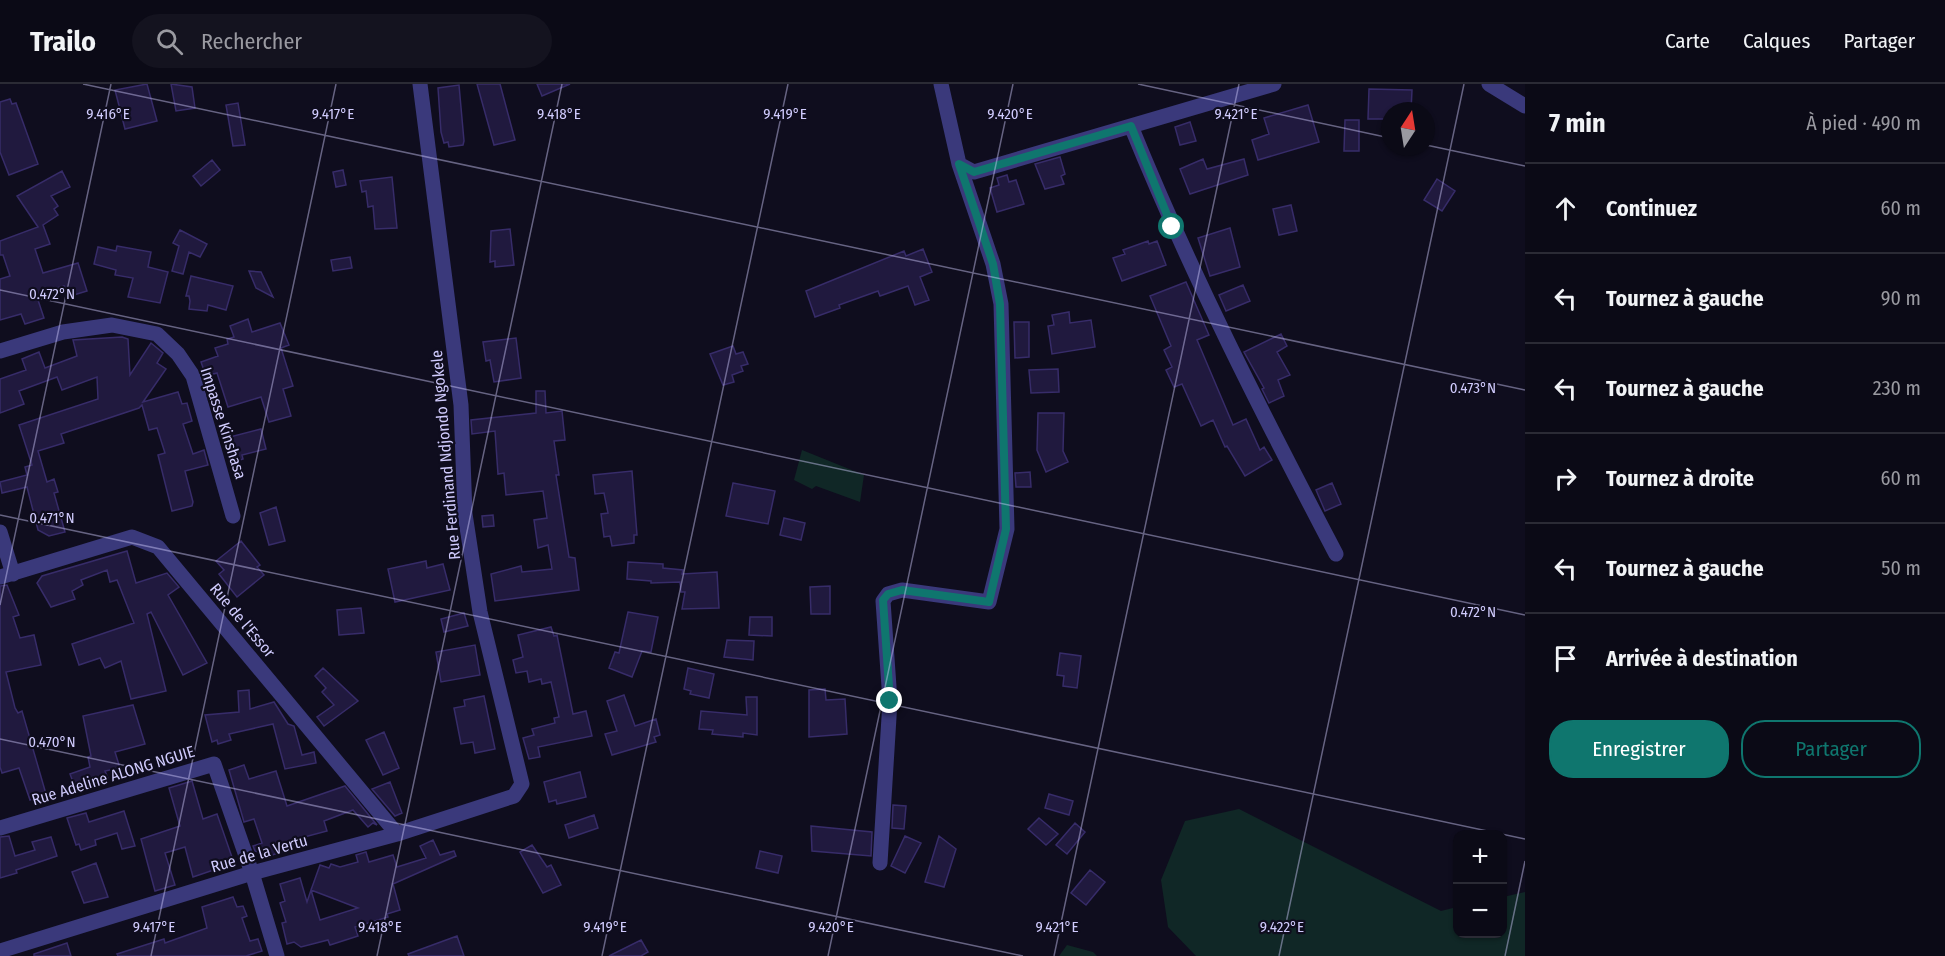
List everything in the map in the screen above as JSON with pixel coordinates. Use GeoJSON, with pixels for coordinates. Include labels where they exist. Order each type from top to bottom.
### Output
{"type":"FeatureCollection","features":[{"type":"Feature","properties":{"kind":"street","name":"Rue Ferdinand Ndjondo Ngokele"},"geometry":{"type":"LineString","coordinates":[[420,84],[461,405],[465,514],[480,612],[522,784]]}},
{"type":"Feature","properties":{"kind":"street"},"geometry":{"type":"LineString","coordinates":[[880,863],[890,701],[883,600],[888,594],[902,590],[989,602],[1006,529],[999,287],[959,164],[941,84]]}},
{"type":"Feature","properties":{"kind":"street"},"geometry":{"type":"LineString","coordinates":[[959,164],[974,172],[1274,84]]}},
{"type":"Feature","properties":{"kind":"street"},"geometry":{"type":"LineString","coordinates":[[1489,84],[1525,106]]}},
{"type":"Feature","properties":{"kind":"street"},"geometry":{"type":"LineString","coordinates":[[1131,126],[1172,227],[1236,363],[1336,554]]}},
{"type":"Feature","properties":{"kind":"street","name":"Impasse Kinshasa"},"geometry":{"type":"LineString","coordinates":[[0,351],[63,332],[112,325],[157,334],[178,354],[193,376],[233,516]]}},
{"type":"Feature","properties":{"kind":"street"},"geometry":{"type":"LineString","coordinates":[[0,532],[6,575]]}},
{"type":"Feature","properties":{"kind":"street","name":"Rue de l'Essor"},"geometry":{"type":"LineString","coordinates":[[6,575],[132,537],[159,547],[397,834]]}},
{"type":"Feature","properties":{"kind":"street","name":"Rue Adeline ALONG NGUIE"},"geometry":{"type":"LineString","coordinates":[[0,828],[214,764],[252,873],[277,956]]}},
{"type":"Feature","properties":{"kind":"street","name":"Rue de la Vertu"},"geometry":{"type":"LineString","coordinates":[[0,951],[252,873],[397,834],[514,795],[522,784]]}},
{"type":"Feature","properties":{"kind":"green space"},"geometry":{"type":"Polygon","coordinates":[[[802,450],[864,475],[860,502],[816,486],[812,489],[794,480],[802,450]]]}},
{"type":"Feature","properties":{"kind":"green space"},"geometry":{"type":"Polygon","coordinates":[[[1239,809],[1441,911],[1453,908],[1453,938],[1507,938],[1507,896],[1525,892],[1525,956],[1196,956],[1168,927],[1161,880],[1185,821],[1239,809]]]}},
{"type":"Feature","properties":{"kind":"green space"},"geometry":{"type":"Polygon","coordinates":[[[1067,945],[1093,952],[1097,956],[1059,956],[1067,945]]]}},
{"type":"Feature","properties":{"kind":"building"},"geometry":{"type":"Polygon","coordinates":[[[147,84],[157,121],[125,129],[115,90],[147,84]]]}},
{"type":"Feature","properties":{"kind":"building"},"geometry":{"type":"Polygon","coordinates":[[[171,84],[192,87],[195,108],[176,111],[171,84]]]}},
{"type":"Feature","properties":{"kind":"building"},"geometry":{"type":"Polygon","coordinates":[[[477,84],[500,84],[515,140],[494,145],[477,84]]]}},
{"type":"Feature","properties":{"kind":"building"},"geometry":{"type":"Polygon","coordinates":[[[537,84],[570,84],[542,96],[537,84]]]}},
{"type":"Feature","properties":{"kind":"building"},"geometry":{"type":"Polygon","coordinates":[[[459,85],[464,141],[463,145],[449,147],[448,142],[444,143],[441,132],[438,88],[459,85]]]}},
{"type":"Feature","properties":{"kind":"building"},"geometry":{"type":"Polygon","coordinates":[[[1369,89],[1412,90],[1411,102],[1381,102],[1381,119],[1368,119],[1369,89]]]}},
{"type":"Feature","properties":{"kind":"building"},"geometry":{"type":"Polygon","coordinates":[[[10,99],[12,104],[16,103],[38,164],[9,175],[0,152],[0,102],[10,99]]]}},
{"type":"Feature","properties":{"kind":"building"},"geometry":{"type":"Polygon","coordinates":[[[238,103],[245,145],[233,146],[226,105],[238,103]]]}},
{"type":"Feature","properties":{"kind":"building"},"geometry":{"type":"Polygon","coordinates":[[[1308,105],[1319,142],[1258,160],[1252,140],[1269,134],[1264,118],[1308,105]]]}},
{"type":"Feature","properties":{"kind":"building"},"geometry":{"type":"Polygon","coordinates":[[[1345,120],[1359,120],[1359,151],[1344,151],[1345,120]]]}},
{"type":"Feature","properties":{"kind":"building"},"geometry":{"type":"Polygon","coordinates":[[[1190,122],[1196,141],[1180,145],[1175,127],[1190,122]]]}},
{"type":"Feature","properties":{"kind":"building"},"geometry":{"type":"Polygon","coordinates":[[[1060,157],[1065,174],[1061,176],[1064,184],[1045,189],[1035,164],[1060,157]]]}},
{"type":"Feature","properties":{"kind":"building"},"geometry":{"type":"Polygon","coordinates":[[[1203,159],[1207,169],[1244,159],[1248,175],[1190,194],[1180,169],[1203,159]]]}},
{"type":"Feature","properties":{"kind":"building"},"geometry":{"type":"Polygon","coordinates":[[[212,160],[220,170],[201,186],[193,176],[212,160]]]}},
{"type":"Feature","properties":{"kind":"building"},"geometry":{"type":"Polygon","coordinates":[[[343,170],[346,185],[336,187],[333,172],[343,170]]]}},
{"type":"Feature","properties":{"kind":"building"},"geometry":{"type":"Polygon","coordinates":[[[62,171],[70,187],[51,196],[58,206],[54,209],[58,215],[43,225],[50,244],[35,249],[43,273],[78,263],[87,291],[67,297],[64,286],[36,294],[44,318],[25,324],[21,314],[0,320],[0,279],[10,276],[3,255],[0,255],[0,241],[38,227],[17,196],[62,171]]]}},
{"type":"Feature","properties":{"kind":"building"},"geometry":{"type":"Polygon","coordinates":[[[1007,175],[1009,182],[1016,180],[1024,204],[997,212],[990,188],[999,185],[997,178],[1007,175]]]}},
{"type":"Feature","properties":{"kind":"building"},"geometry":{"type":"Polygon","coordinates":[[[392,177],[397,228],[375,229],[373,206],[368,207],[366,191],[362,192],[360,181],[392,177]]]}},
{"type":"Feature","properties":{"kind":"building"},"geometry":{"type":"Polygon","coordinates":[[[1437,179],[1455,191],[1442,211],[1424,200],[1437,179]]]}},
{"type":"Feature","properties":{"kind":"building"},"geometry":{"type":"Polygon","coordinates":[[[1291,205],[1297,231],[1279,235],[1273,209],[1291,205]]]}},
{"type":"Feature","properties":{"kind":"building"},"geometry":{"type":"Polygon","coordinates":[[[1230,228],[1240,267],[1210,276],[1198,238],[1230,228]]]}},
{"type":"Feature","properties":{"kind":"building"},"geometry":{"type":"Polygon","coordinates":[[[510,229],[514,265],[495,267],[495,261],[490,262],[491,231],[510,229]]]}},
{"type":"Feature","properties":{"kind":"building"},"geometry":{"type":"Polygon","coordinates":[[[180,230],[207,244],[200,257],[189,252],[183,274],[172,271],[179,246],[173,243],[180,230]]]}},
{"type":"Feature","properties":{"kind":"building"},"geometry":{"type":"Polygon","coordinates":[[[1148,241],[1149,244],[1157,241],[1166,265],[1122,281],[1113,258],[1125,254],[1123,250],[1148,241]]]}},
{"type":"Feature","properties":{"kind":"building"},"geometry":{"type":"Polygon","coordinates":[[[117,246],[151,252],[148,267],[168,272],[160,303],[128,297],[133,278],[115,275],[116,270],[94,264],[98,247],[116,251],[117,246]]]}},
{"type":"Feature","properties":{"kind":"building"},"geometry":{"type":"Polygon","coordinates":[[[923,249],[932,272],[920,277],[929,300],[915,305],[908,286],[880,296],[878,291],[839,305],[840,308],[815,317],[806,291],[904,251],[906,256],[923,249]]]}},
{"type":"Feature","properties":{"kind":"building"},"geometry":{"type":"Polygon","coordinates":[[[350,257],[352,268],[333,271],[331,260],[350,257]]]}},
{"type":"Feature","properties":{"kind":"building"},"geometry":{"type":"Polygon","coordinates":[[[249,271],[261,272],[273,297],[256,288],[249,271]]]}},
{"type":"Feature","properties":{"kind":"building"},"geometry":{"type":"Polygon","coordinates":[[[191,276],[233,286],[226,310],[208,305],[207,311],[189,309],[189,296],[186,296],[191,276]]]}},
{"type":"Feature","properties":{"kind":"building"},"geometry":{"type":"Polygon","coordinates":[[[1186,282],[1209,335],[1197,340],[1233,425],[1246,419],[1260,450],[1264,447],[1272,460],[1245,476],[1227,446],[1225,447],[1213,420],[1201,426],[1182,384],[1174,387],[1166,370],[1172,367],[1164,350],[1171,346],[1150,296],[1186,282]]]}},
{"type":"Feature","properties":{"kind":"building"},"geometry":{"type":"Polygon","coordinates":[[[1243,285],[1250,301],[1226,311],[1219,295],[1243,285]]]}},
{"type":"Feature","properties":{"kind":"building"},"geometry":{"type":"Polygon","coordinates":[[[1069,312],[1070,323],[1091,320],[1095,347],[1052,354],[1048,326],[1054,325],[1052,315],[1069,312]]]}},
{"type":"Feature","properties":{"kind":"building"},"geometry":{"type":"Polygon","coordinates":[[[248,319],[252,332],[280,323],[289,345],[281,348],[293,386],[283,389],[291,416],[269,422],[261,397],[228,407],[217,373],[206,376],[201,362],[218,356],[215,348],[228,344],[227,339],[234,337],[230,326],[248,319]]]}},
{"type":"Feature","properties":{"kind":"building"},"geometry":{"type":"Polygon","coordinates":[[[1014,322],[1029,322],[1029,357],[1015,358],[1014,322]]]}},
{"type":"Feature","properties":{"kind":"building"},"geometry":{"type":"Polygon","coordinates":[[[1281,334],[1287,346],[1277,352],[1290,375],[1278,380],[1284,396],[1269,403],[1262,389],[1264,388],[1244,352],[1281,334]]]}},
{"type":"Feature","properties":{"kind":"building"},"geometry":{"type":"Polygon","coordinates":[[[122,337],[128,339],[130,375],[151,343],[163,353],[157,363],[166,369],[143,402],[178,392],[182,404],[187,403],[192,421],[183,424],[193,454],[204,450],[208,465],[185,471],[192,506],[172,511],[158,455],[165,453],[157,428],[149,430],[142,405],[139,408],[61,434],[64,443],[38,451],[47,482],[54,479],[58,492],[54,493],[65,532],[49,536],[38,530],[27,487],[2,493],[0,482],[27,475],[25,467],[32,465],[19,425],[98,399],[97,377],[62,390],[57,377],[19,391],[24,404],[0,413],[0,379],[26,370],[22,359],[39,352],[45,368],[77,356],[73,340],[122,337]]]}},
{"type":"Feature","properties":{"kind":"building"},"geometry":{"type":"Polygon","coordinates":[[[516,338],[521,378],[494,382],[490,360],[486,361],[483,342],[516,338]]]}},
{"type":"Feature","properties":{"kind":"building"},"geometry":{"type":"Polygon","coordinates":[[[733,346],[736,354],[743,352],[748,364],[741,366],[743,371],[732,375],[734,382],[723,385],[710,354],[733,346]]]}},
{"type":"Feature","properties":{"kind":"building"},"geometry":{"type":"Polygon","coordinates":[[[1058,369],[1059,392],[1031,393],[1029,370],[1058,369]]]}},
{"type":"Feature","properties":{"kind":"building"},"geometry":{"type":"Polygon","coordinates":[[[536,391],[545,391],[546,413],[562,411],[565,440],[554,441],[559,475],[556,475],[569,557],[575,558],[579,590],[495,601],[491,574],[521,566],[522,572],[552,569],[548,545],[538,548],[534,520],[547,518],[543,491],[506,495],[504,473],[498,474],[495,431],[472,434],[471,420],[536,413],[536,391]]]}},
{"type":"Feature","properties":{"kind":"building"},"geometry":{"type":"Polygon","coordinates":[[[1038,413],[1064,413],[1063,451],[1068,462],[1046,472],[1037,450],[1038,413]]]}},
{"type":"Feature","properties":{"kind":"building"},"geometry":{"type":"Polygon","coordinates":[[[261,429],[266,449],[242,455],[243,459],[233,462],[226,438],[261,429]]]}},
{"type":"Feature","properties":{"kind":"building"},"geometry":{"type":"Polygon","coordinates":[[[632,471],[637,535],[634,535],[634,543],[612,546],[610,536],[604,537],[601,514],[608,513],[604,493],[595,494],[593,475],[632,471]]]}},
{"type":"Feature","properties":{"kind":"building"},"geometry":{"type":"Polygon","coordinates":[[[1030,472],[1031,487],[1016,487],[1015,473],[1030,472]]]}},
{"type":"Feature","properties":{"kind":"building"},"geometry":{"type":"Polygon","coordinates":[[[733,483],[775,491],[768,524],[726,516],[733,483]]]}},
{"type":"Feature","properties":{"kind":"building"},"geometry":{"type":"Polygon","coordinates":[[[1332,483],[1341,504],[1325,511],[1316,490],[1332,483]]]}},
{"type":"Feature","properties":{"kind":"building"},"geometry":{"type":"Polygon","coordinates":[[[276,507],[285,541],[269,545],[260,513],[276,507]]]}},
{"type":"Feature","properties":{"kind":"building"},"geometry":{"type":"Polygon","coordinates":[[[493,515],[494,526],[483,527],[482,516],[493,515]]]}},
{"type":"Feature","properties":{"kind":"building"},"geometry":{"type":"Polygon","coordinates":[[[784,518],[805,523],[801,540],[780,535],[784,518]]]}},
{"type":"Feature","properties":{"kind":"building"},"geometry":{"type":"Polygon","coordinates":[[[241,541],[260,565],[257,567],[264,575],[237,597],[219,574],[224,570],[216,561],[241,541]]]}},
{"type":"Feature","properties":{"kind":"building"},"geometry":{"type":"Polygon","coordinates":[[[127,551],[136,583],[167,573],[179,587],[168,595],[207,663],[183,675],[151,612],[147,614],[166,691],[131,699],[121,661],[105,668],[100,658],[79,665],[72,644],[134,623],[117,580],[110,582],[107,570],[81,580],[83,585],[72,591],[75,599],[51,607],[37,583],[42,576],[127,551]]]}},
{"type":"Feature","properties":{"kind":"building"},"geometry":{"type":"Polygon","coordinates":[[[426,561],[427,568],[443,564],[450,590],[395,602],[388,569],[426,561]]]}},
{"type":"Feature","properties":{"kind":"building"},"geometry":{"type":"Polygon","coordinates":[[[628,562],[663,564],[663,568],[683,570],[682,574],[717,572],[719,608],[682,609],[685,592],[681,592],[680,582],[651,583],[651,581],[627,579],[628,562]]]}},
{"type":"Feature","properties":{"kind":"building"},"geometry":{"type":"Polygon","coordinates":[[[7,585],[19,615],[13,617],[20,638],[34,635],[41,665],[6,672],[15,708],[18,713],[22,711],[46,794],[30,800],[19,768],[2,773],[0,767],[0,586],[7,585]]]}},
{"type":"Feature","properties":{"kind":"building"},"geometry":{"type":"Polygon","coordinates":[[[830,586],[830,614],[811,614],[810,587],[830,586]]]}},
{"type":"Feature","properties":{"kind":"building"},"geometry":{"type":"Polygon","coordinates":[[[361,608],[364,633],[339,635],[337,610],[361,608]]]}},
{"type":"Feature","properties":{"kind":"building"},"geometry":{"type":"Polygon","coordinates":[[[628,612],[658,617],[651,652],[642,651],[632,677],[609,668],[615,652],[619,653],[628,612]]]}},
{"type":"Feature","properties":{"kind":"building"},"geometry":{"type":"Polygon","coordinates":[[[464,613],[468,626],[444,632],[441,619],[464,613]]]}},
{"type":"Feature","properties":{"kind":"building"},"geometry":{"type":"Polygon","coordinates":[[[750,617],[772,617],[772,636],[749,635],[750,617]]]}},
{"type":"Feature","properties":{"kind":"building"},"geometry":{"type":"Polygon","coordinates":[[[551,627],[554,636],[557,635],[573,714],[586,711],[592,736],[538,747],[540,757],[529,759],[523,738],[534,735],[532,729],[555,723],[554,718],[559,717],[551,682],[542,684],[541,679],[529,682],[527,671],[516,673],[513,660],[523,657],[518,635],[551,627]]]}},
{"type":"Feature","properties":{"kind":"building"},"geometry":{"type":"Polygon","coordinates":[[[727,640],[754,641],[753,660],[724,657],[727,640]]]}},
{"type":"Feature","properties":{"kind":"building"},"geometry":{"type":"Polygon","coordinates":[[[475,645],[480,675],[441,682],[436,652],[475,645]]]}},
{"type":"Feature","properties":{"kind":"building"},"geometry":{"type":"Polygon","coordinates":[[[1060,653],[1081,656],[1077,688],[1063,686],[1064,676],[1057,675],[1060,653]]]}},
{"type":"Feature","properties":{"kind":"building"},"geometry":{"type":"Polygon","coordinates":[[[323,668],[358,701],[324,726],[317,717],[334,705],[322,692],[326,688],[315,676],[323,668]]]}},
{"type":"Feature","properties":{"kind":"building"},"geometry":{"type":"Polygon","coordinates":[[[688,668],[714,674],[709,698],[690,694],[691,691],[684,689],[688,668]]]}},
{"type":"Feature","properties":{"kind":"building"},"geometry":{"type":"Polygon","coordinates":[[[825,689],[826,700],[845,699],[847,734],[809,737],[809,690],[825,689]]]}},
{"type":"Feature","properties":{"kind":"building"},"geometry":{"type":"Polygon","coordinates":[[[249,690],[250,709],[274,702],[288,724],[294,726],[302,755],[314,752],[316,763],[285,769],[273,724],[229,734],[231,740],[218,744],[217,740],[212,742],[205,715],[239,712],[238,691],[249,690]]]}},
{"type":"Feature","properties":{"kind":"building"},"geometry":{"type":"Polygon","coordinates":[[[624,695],[635,726],[656,719],[660,735],[654,737],[656,742],[612,755],[605,734],[617,731],[607,701],[624,695]]]}},
{"type":"Feature","properties":{"kind":"building"},"geometry":{"type":"Polygon","coordinates":[[[484,696],[495,749],[475,753],[473,742],[461,744],[454,708],[465,706],[464,700],[484,696]]]}},
{"type":"Feature","properties":{"kind":"building"},"geometry":{"type":"Polygon","coordinates":[[[746,697],[757,697],[757,735],[743,733],[743,737],[712,734],[713,730],[699,729],[701,711],[747,715],[746,697]]]}},
{"type":"Feature","properties":{"kind":"building"},"geometry":{"type":"Polygon","coordinates":[[[133,705],[145,744],[115,752],[120,768],[105,771],[108,778],[76,790],[70,774],[90,767],[88,757],[91,756],[83,716],[133,705]]]}},
{"type":"Feature","properties":{"kind":"building"},"geometry":{"type":"Polygon","coordinates":[[[384,732],[399,768],[383,775],[366,740],[384,732]]]}},
{"type":"Feature","properties":{"kind":"building"},"geometry":{"type":"Polygon","coordinates":[[[244,765],[249,779],[276,771],[287,806],[345,786],[377,825],[373,823],[368,827],[353,810],[324,821],[327,831],[293,840],[294,844],[285,848],[285,851],[269,856],[255,851],[253,846],[262,843],[254,819],[244,822],[229,770],[244,765]]]}},
{"type":"Feature","properties":{"kind":"building"},"geometry":{"type":"Polygon","coordinates":[[[580,772],[586,797],[557,804],[556,800],[549,802],[544,782],[580,772]]]}},
{"type":"Feature","properties":{"kind":"building"},"geometry":{"type":"Polygon","coordinates":[[[192,781],[203,819],[217,814],[234,863],[193,877],[185,847],[165,853],[175,885],[155,891],[141,839],[180,826],[169,788],[192,781]]]}},
{"type":"Feature","properties":{"kind":"building"},"geometry":{"type":"Polygon","coordinates":[[[390,782],[402,813],[395,816],[372,789],[390,782]]]}},
{"type":"Feature","properties":{"kind":"building"},"geometry":{"type":"Polygon","coordinates":[[[1049,794],[1073,801],[1069,815],[1045,808],[1049,794]]]}},
{"type":"Feature","properties":{"kind":"building"},"geometry":{"type":"Polygon","coordinates":[[[893,805],[906,806],[904,829],[892,828],[893,805]]]}},
{"type":"Feature","properties":{"kind":"building"},"geometry":{"type":"Polygon","coordinates":[[[124,811],[135,846],[122,849],[117,833],[95,840],[96,845],[81,850],[79,844],[76,845],[67,818],[86,813],[89,822],[124,811]]]}},
{"type":"Feature","properties":{"kind":"building"},"geometry":{"type":"Polygon","coordinates":[[[594,815],[598,828],[569,838],[565,825],[594,815]]]}},
{"type":"Feature","properties":{"kind":"building"},"geometry":{"type":"Polygon","coordinates":[[[1039,818],[1058,834],[1046,845],[1028,829],[1039,818]]]}},
{"type":"Feature","properties":{"kind":"building"},"geometry":{"type":"Polygon","coordinates":[[[1075,823],[1085,832],[1067,854],[1056,845],[1075,823]]]}},
{"type":"Feature","properties":{"kind":"building"},"geometry":{"type":"Polygon","coordinates":[[[811,826],[872,832],[871,856],[812,851],[811,826]]]}},
{"type":"Feature","properties":{"kind":"building"},"geometry":{"type":"Polygon","coordinates":[[[9,836],[15,856],[35,850],[32,842],[51,837],[57,856],[0,878],[0,837],[9,836]]]}},
{"type":"Feature","properties":{"kind":"building"},"geometry":{"type":"Polygon","coordinates":[[[905,836],[921,843],[905,873],[891,866],[905,836]]]}},
{"type":"Feature","properties":{"kind":"building"},"geometry":{"type":"Polygon","coordinates":[[[939,836],[956,849],[944,887],[925,882],[939,836]]]}},
{"type":"Feature","properties":{"kind":"building"},"geometry":{"type":"Polygon","coordinates":[[[433,840],[440,855],[454,851],[456,856],[393,884],[400,910],[387,914],[388,917],[355,927],[358,936],[330,945],[328,940],[301,947],[294,942],[287,944],[282,923],[286,922],[280,903],[285,901],[280,884],[300,878],[307,902],[311,890],[320,865],[329,868],[331,864],[340,867],[358,862],[356,855],[366,852],[369,862],[393,855],[397,867],[426,858],[420,846],[433,840]],[[311,890],[320,920],[358,908],[311,890]]]}},
{"type":"Feature","properties":{"kind":"building"},"geometry":{"type":"Polygon","coordinates":[[[532,845],[547,867],[551,865],[561,885],[543,893],[520,852],[532,845]]]}},
{"type":"Feature","properties":{"kind":"building"},"geometry":{"type":"Polygon","coordinates":[[[760,851],[782,856],[778,873],[756,868],[760,851]]]}},
{"type":"Feature","properties":{"kind":"building"},"geometry":{"type":"Polygon","coordinates":[[[96,863],[108,897],[84,903],[72,872],[96,863]]]}},
{"type":"Feature","properties":{"kind":"building"},"geometry":{"type":"Polygon","coordinates":[[[1090,870],[1105,882],[1086,905],[1071,893],[1090,870]]]}},
{"type":"Feature","properties":{"kind":"building"},"geometry":{"type":"Polygon","coordinates":[[[233,897],[237,907],[243,906],[247,916],[242,918],[250,941],[258,939],[262,951],[246,956],[118,956],[117,954],[164,939],[165,943],[207,928],[202,907],[233,897]]]}},
{"type":"Feature","properties":{"kind":"building"},"geometry":{"type":"Polygon","coordinates":[[[457,936],[464,956],[409,956],[408,954],[457,936]]]}},
{"type":"Feature","properties":{"kind":"building"},"geometry":{"type":"Polygon","coordinates":[[[641,940],[648,952],[641,956],[609,956],[641,940]]]}},
{"type":"Feature","properties":{"kind":"building"},"geometry":{"type":"Polygon","coordinates":[[[67,943],[71,956],[34,956],[34,954],[67,943]]]}},
{"type":"Feature","properties":{"kind":"route"},"geometry":{"type":"LineString","coordinates":[[890,701],[883,600],[888,594],[902,590],[989,602],[1006,529],[999,287],[959,164],[974,172],[1131,126],[1172,227]]}}]}
